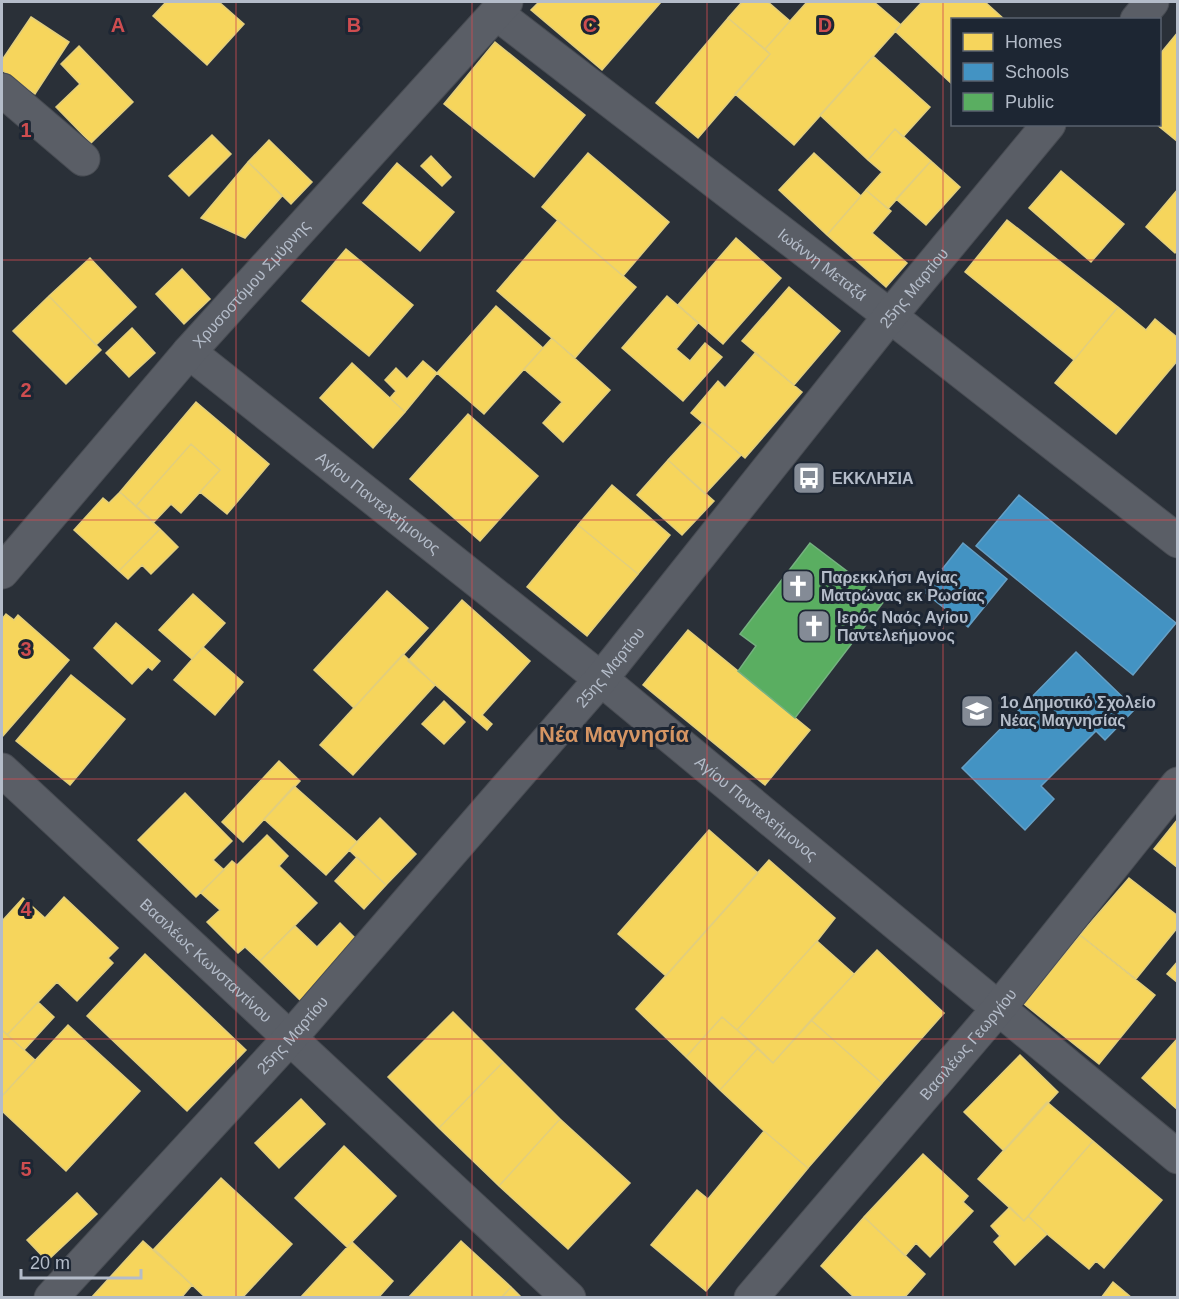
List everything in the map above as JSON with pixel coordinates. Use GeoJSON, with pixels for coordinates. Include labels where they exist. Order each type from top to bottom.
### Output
{"type":"FeatureCollection","features":[{"type":"Feature","properties":{"kind":"street"},"geometry":{"type":"LineString","coordinates":[[1139,18],[1152,2]]}},
{"type":"Feature","properties":{"kind":"street","name":"Ιωάννη Μεταξά"},"geometry":{"type":"LineString","coordinates":[[501,7],[1178,541]]}},
{"type":"Feature","properties":{"kind":"street","name":"Χρυσοστόμου Σμύρνης"},"geometry":{"type":"LineString","coordinates":[[2,572],[189,352],[501,7]]}},
{"type":"Feature","properties":{"kind":"street"},"geometry":{"type":"LineString","coordinates":[[2,90],[83,159]]}},
{"type":"Feature","properties":{"kind":"street","name":"25ης Μαρτίου"},"geometry":{"type":"LineString","coordinates":[[51,1298],[290,1038],[601,679],[890,316],[1047,126]]}},
{"type":"Feature","properties":{"kind":"street","name":"Αγίου Παντελεήμονος"},"geometry":{"type":"LineString","coordinates":[[189,352],[601,679],[1178,1157]]}},
{"type":"Feature","properties":{"kind":"street","name":"Βασιλέως Κωνσταντίνου"},"geometry":{"type":"LineString","coordinates":[[2,770],[569,1298]]}},
{"type":"Feature","properties":{"kind":"street","name":"Βασιλέως Γεωργίου"},"geometry":{"type":"LineString","coordinates":[[751,1298],[998,1009],[1178,784]]}},
{"type":"Feature","properties":{"kind":"building: Homes"},"geometry":{"type":"Polygon","coordinates":[[[166,2],[219,2],[244,24],[207,65],[153,16],[166,2]]]}},
{"type":"Feature","properties":{"kind":"building: Homes"},"geometry":{"type":"Polygon","coordinates":[[[539,2],[661,2],[602,70],[531,10],[539,2]]]}},
{"type":"Feature","properties":{"kind":"building: Homes"},"geometry":{"type":"Polygon","coordinates":[[[742,2],[768,2],[790,21],[765,49],[728,18],[742,2]]]}},
{"type":"Feature","properties":{"kind":"building: Homes"},"geometry":{"type":"Polygon","coordinates":[[[807,2],[874,2],[901,25],[794,145],[735,94],[770,54],[765,49],[807,2]]]}},
{"type":"Feature","properties":{"kind":"building: Homes"},"geometry":{"type":"Polygon","coordinates":[[[922,2],[985,2],[1003,18],[951,18],[951,83],[895,31],[922,2]]]}},
{"type":"Feature","properties":{"kind":"building: Homes"},"geometry":{"type":"Polygon","coordinates":[[[31,17],[69,42],[35,94],[2,70],[2,60],[31,17]]]}},
{"type":"Feature","properties":{"kind":"building: Homes"},"geometry":{"type":"Polygon","coordinates":[[[728,18],[770,54],[698,138],[656,103],[728,18]]]}},
{"type":"Feature","properties":{"kind":"building: Homes"},"geometry":{"type":"Polygon","coordinates":[[[1178,32],[1178,142],[1158,126],[1161,126],[1161,53],[1178,32]]]}},
{"type":"Feature","properties":{"kind":"building: Homes"},"geometry":{"type":"Polygon","coordinates":[[[495,42],[585,115],[534,177],[444,104],[495,42]]]}},
{"type":"Feature","properties":{"kind":"building: Homes"},"geometry":{"type":"Polygon","coordinates":[[[79,46],[133,102],[91,143],[56,107],[80,84],[61,64],[79,46]]]}},
{"type":"Feature","properties":{"kind":"building: Homes"},"geometry":{"type":"Polygon","coordinates":[[[873,56],[930,107],[903,137],[895,129],[868,160],[820,115],[873,56]]]}},
{"type":"Feature","properties":{"kind":"building: Homes"},"geometry":{"type":"Polygon","coordinates":[[[895,129],[931,161],[888,209],[866,190],[882,172],[868,160],[895,129]]]}},
{"type":"Feature","properties":{"kind":"building: Homes"},"geometry":{"type":"Polygon","coordinates":[[[212,135],[231,154],[189,196],[169,176],[212,135]]]}},
{"type":"Feature","properties":{"kind":"building: Homes"},"geometry":{"type":"Polygon","coordinates":[[[269,140],[312,182],[291,204],[248,162],[269,140]]]}},
{"type":"Feature","properties":{"kind":"building: Homes"},"geometry":{"type":"Polygon","coordinates":[[[588,153],[669,222],[623,276],[542,207],[588,153]]]}},
{"type":"Feature","properties":{"kind":"building: Homes"},"geometry":{"type":"Polygon","coordinates":[[[814,153],[861,196],[827,235],[779,190],[814,153]]]}},
{"type":"Feature","properties":{"kind":"building: Homes"},"geometry":{"type":"Polygon","coordinates":[[[431,156],[451,177],[442,186],[421,166],[431,156]]]}},
{"type":"Feature","properties":{"kind":"building: Homes"},"geometry":{"type":"Polygon","coordinates":[[[931,161],[960,187],[926,225],[896,199],[931,161]]]}},
{"type":"Feature","properties":{"kind":"building: Homes"},"geometry":{"type":"Polygon","coordinates":[[[248,162],[282,196],[245,238],[201,218],[248,162]]]}},
{"type":"Feature","properties":{"kind":"building: Homes"},"geometry":{"type":"Polygon","coordinates":[[[397,163],[454,212],[420,251],[363,203],[397,163]]]}},
{"type":"Feature","properties":{"kind":"building: Homes"},"geometry":{"type":"Polygon","coordinates":[[[1061,171],[1124,224],[1091,262],[1029,208],[1061,171]]]}},
{"type":"Feature","properties":{"kind":"building: Homes"},"geometry":{"type":"Polygon","coordinates":[[[1178,189],[1178,249],[1175,253],[1146,227],[1178,189]]]}},
{"type":"Feature","properties":{"kind":"building: Homes"},"geometry":{"type":"Polygon","coordinates":[[[866,190],[891,211],[872,233],[907,263],[886,287],[827,235],[866,190]]]}},
{"type":"Feature","properties":{"kind":"building: Homes"},"geometry":{"type":"Polygon","coordinates":[[[558,220],[636,287],[575,358],[497,291],[558,220]]]}},
{"type":"Feature","properties":{"kind":"building: Homes"},"geometry":{"type":"Polygon","coordinates":[[[1007,220],[1118,307],[1074,360],[965,272],[1007,220]]]}},
{"type":"Feature","properties":{"kind":"building: Homes"},"geometry":{"type":"Polygon","coordinates":[[[736,238],[781,278],[723,344],[678,305],[736,238]]]}},
{"type":"Feature","properties":{"kind":"building: Homes"},"geometry":{"type":"Polygon","coordinates":[[[346,249],[413,305],[369,356],[302,301],[346,249]]]}},
{"type":"Feature","properties":{"kind":"building: Homes"},"geometry":{"type":"Polygon","coordinates":[[[90,258],[136,307],[96,345],[49,296],[90,258]]]}},
{"type":"Feature","properties":{"kind":"building: Homes"},"geometry":{"type":"Polygon","coordinates":[[[182,269],[210,299],[184,324],[156,294],[182,269]]]}},
{"type":"Feature","properties":{"kind":"building: Homes"},"geometry":{"type":"Polygon","coordinates":[[[789,287],[840,331],[794,385],[742,341],[789,287]]]}},
{"type":"Feature","properties":{"kind":"building: Homes"},"geometry":{"type":"Polygon","coordinates":[[[49,296],[101,350],[66,384],[13,331],[49,296]]]}},
{"type":"Feature","properties":{"kind":"building: Homes"},"geometry":{"type":"Polygon","coordinates":[[[667,296],[698,323],[676,349],[690,361],[705,343],[722,357],[683,401],[622,348],[667,296]]]}},
{"type":"Feature","properties":{"kind":"building: Homes"},"geometry":{"type":"Polygon","coordinates":[[[496,306],[543,348],[484,414],[437,373],[496,306]]]}},
{"type":"Feature","properties":{"kind":"building: Homes"},"geometry":{"type":"Polygon","coordinates":[[[1118,307],[1146,330],[1155,319],[1178,338],[1178,360],[1116,434],[1055,383],[1118,307]]]}},
{"type":"Feature","properties":{"kind":"building: Homes"},"geometry":{"type":"Polygon","coordinates":[[[132,328],[155,353],[129,377],[106,353],[132,328]]]}},
{"type":"Feature","properties":{"kind":"building: Homes"},"geometry":{"type":"Polygon","coordinates":[[[552,338],[610,390],[563,442],[543,423],[562,402],[524,369],[552,338]]]}},
{"type":"Feature","properties":{"kind":"building: Homes"},"geometry":{"type":"Polygon","coordinates":[[[755,353],[802,392],[745,458],[691,413],[718,381],[725,388],[755,353]]]}},
{"type":"Feature","properties":{"kind":"building: Homes"},"geometry":{"type":"Polygon","coordinates":[[[423,361],[437,373],[405,412],[390,398],[396,391],[385,380],[396,368],[407,379],[423,361]]]}},
{"type":"Feature","properties":{"kind":"building: Homes"},"geometry":{"type":"Polygon","coordinates":[[[352,363],[405,412],[373,448],[320,398],[352,363]]]}},
{"type":"Feature","properties":{"kind":"building: Homes"},"geometry":{"type":"Polygon","coordinates":[[[196,402],[269,464],[227,514],[200,492],[220,470],[191,444],[136,506],[120,492],[196,402]]]}},
{"type":"Feature","properties":{"kind":"building: Homes"},"geometry":{"type":"Polygon","coordinates":[[[468,414],[538,476],[480,541],[410,479],[468,414]]]}},
{"type":"Feature","properties":{"kind":"building: Homes"},"geometry":{"type":"Polygon","coordinates":[[[703,422],[741,455],[705,494],[668,460],[703,422]]]}},
{"type":"Feature","properties":{"kind":"building: Homes"},"geometry":{"type":"Polygon","coordinates":[[[191,444],[220,470],[181,513],[171,504],[154,522],[136,506],[191,444]]]}},
{"type":"Feature","properties":{"kind":"building: Homes"},"geometry":{"type":"Polygon","coordinates":[[[668,460],[714,501],[682,535],[637,495],[668,460]]]}},
{"type":"Feature","properties":{"kind":"building: Homes"},"geometry":{"type":"Polygon","coordinates":[[[612,485],[670,535],[638,574],[578,525],[612,485]]]}},
{"type":"Feature","properties":{"kind":"building: Homes"},"geometry":{"type":"Polygon","coordinates":[[[120,492],[160,529],[119,571],[74,530],[103,498],[109,503],[120,492]]]}},
{"type":"Feature","properties":{"kind":"building: Homes"},"geometry":{"type":"Polygon","coordinates":[[[578,525],[638,574],[587,636],[527,587],[578,525]]]}},
{"type":"Feature","properties":{"kind":"building: Homes"},"geometry":{"type":"Polygon","coordinates":[[[160,529],[178,547],[151,574],[142,565],[128,579],[119,571],[160,529]]]}},
{"type":"Feature","properties":{"kind":"building: Homes"},"geometry":{"type":"Polygon","coordinates":[[[387,591],[428,628],[354,708],[314,670],[387,591]]]}},
{"type":"Feature","properties":{"kind":"building: Homes"},"geometry":{"type":"Polygon","coordinates":[[[193,594],[225,623],[192,659],[159,630],[193,594]]]}},
{"type":"Feature","properties":{"kind":"building: Homes"},"geometry":{"type":"Polygon","coordinates":[[[462,600],[530,661],[482,715],[492,724],[487,730],[408,661],[462,600]]]}},
{"type":"Feature","properties":{"kind":"building: Homes"},"geometry":{"type":"Polygon","coordinates":[[[6,614],[14,620],[18,615],[69,660],[2,737],[2,619],[6,614]]]}},
{"type":"Feature","properties":{"kind":"building: Homes"},"geometry":{"type":"Polygon","coordinates":[[[116,623],[160,661],[152,670],[148,667],[132,684],[94,648],[116,623]]]}},
{"type":"Feature","properties":{"kind":"building: Homes"},"geometry":{"type":"Polygon","coordinates":[[[688,630],[810,730],[765,785],[643,685],[688,630]]]}},
{"type":"Feature","properties":{"kind":"building: Homes"},"geometry":{"type":"Polygon","coordinates":[[[203,647],[243,682],[215,715],[174,680],[203,647]]]}},
{"type":"Feature","properties":{"kind":"building: Homes"},"geometry":{"type":"Polygon","coordinates":[[[403,654],[435,685],[353,775],[320,745],[403,654]]]}},
{"type":"Feature","properties":{"kind":"building: Homes"},"geometry":{"type":"Polygon","coordinates":[[[71,675],[125,719],[70,785],[16,741],[71,675]]]}},
{"type":"Feature","properties":{"kind":"building: Homes"},"geometry":{"type":"Polygon","coordinates":[[[444,701],[465,722],[444,744],[422,724],[444,701]]]}},
{"type":"Feature","properties":{"kind":"building: Homes"},"geometry":{"type":"Polygon","coordinates":[[[279,761],[300,781],[243,842],[222,822],[279,761]]]}},
{"type":"Feature","properties":{"kind":"building: Homes"},"geometry":{"type":"Polygon","coordinates":[[[294,786],[357,842],[326,875],[264,819],[294,786]]]}},
{"type":"Feature","properties":{"kind":"building: Homes"},"geometry":{"type":"Polygon","coordinates":[[[185,793],[232,841],[213,860],[224,870],[196,897],[138,840],[185,793]]]}},
{"type":"Feature","properties":{"kind":"building: Homes"},"geometry":{"type":"Polygon","coordinates":[[[380,818],[416,854],[386,885],[349,850],[380,818]]]}},
{"type":"Feature","properties":{"kind":"building: Homes"},"geometry":{"type":"Polygon","coordinates":[[[1178,819],[1178,868],[1154,849],[1178,819]]]}},
{"type":"Feature","properties":{"kind":"building: Homes"},"geometry":{"type":"Polygon","coordinates":[[[709,830],[758,873],[666,976],[618,934],[709,830]]]}},
{"type":"Feature","properties":{"kind":"building: Homes"},"geometry":{"type":"Polygon","coordinates":[[[267,835],[288,856],[279,866],[317,903],[260,961],[245,947],[238,953],[207,922],[220,910],[201,893],[232,861],[237,865],[267,835]]]}},
{"type":"Feature","properties":{"kind":"building: Homes"},"geometry":{"type":"Polygon","coordinates":[[[357,857],[386,885],[364,909],[335,881],[357,857]]]}},
{"type":"Feature","properties":{"kind":"building: Homes"},"geometry":{"type":"Polygon","coordinates":[[[769,860],[835,918],[737,1030],[722,1017],[686,1057],[636,1009],[769,860]]]}},
{"type":"Feature","properties":{"kind":"building: Homes"},"geometry":{"type":"Polygon","coordinates":[[[1129,878],[1178,916],[1178,927],[1136,979],[1080,935],[1129,878]]]}},
{"type":"Feature","properties":{"kind":"building: Homes"},"geometry":{"type":"Polygon","coordinates":[[[64,897],[118,948],[108,958],[113,963],[77,1001],[57,982],[7,1035],[2,1030],[2,921],[23,898],[45,918],[64,897]]]}},
{"type":"Feature","properties":{"kind":"building: Homes"},"geometry":{"type":"Polygon","coordinates":[[[340,923],[359,942],[301,1001],[260,961],[295,926],[317,947],[340,923]]]}},
{"type":"Feature","properties":{"kind":"building: Homes"},"geometry":{"type":"Polygon","coordinates":[[[1080,935],[1155,995],[1099,1064],[1024,1004],[1080,935]]]}},
{"type":"Feature","properties":{"kind":"building: Homes"},"geometry":{"type":"Polygon","coordinates":[[[817,941],[854,974],[773,1063],[737,1030],[817,941]]]}},
{"type":"Feature","properties":{"kind":"building: Homes"},"geometry":{"type":"Polygon","coordinates":[[[877,950],[944,1013],[882,1083],[811,1020],[877,950]]]}},
{"type":"Feature","properties":{"kind":"building: Homes"},"geometry":{"type":"Polygon","coordinates":[[[145,954],[246,1050],[187,1111],[87,1016],[145,954]]]}},
{"type":"Feature","properties":{"kind":"building: Homes"},"geometry":{"type":"Polygon","coordinates":[[[1178,961],[1178,983],[1167,974],[1178,961]]]}},
{"type":"Feature","properties":{"kind":"building: Homes"},"geometry":{"type":"Polygon","coordinates":[[[38,1002],[54,1017],[24,1050],[7,1035],[38,1002]]]}},
{"type":"Feature","properties":{"kind":"building: Homes"},"geometry":{"type":"Polygon","coordinates":[[[453,1012],[503,1062],[439,1128],[388,1077],[453,1012]]]}},
{"type":"Feature","properties":{"kind":"building: Homes"},"geometry":{"type":"Polygon","coordinates":[[[722,1017],[758,1048],[720,1090],[686,1057],[722,1017]]]}},
{"type":"Feature","properties":{"kind":"building: Homes"},"geometry":{"type":"Polygon","coordinates":[[[811,1020],[882,1083],[808,1168],[720,1090],[758,1048],[773,1063],[811,1020]]]}},
{"type":"Feature","properties":{"kind":"building: Homes"},"geometry":{"type":"Polygon","coordinates":[[[68,1025],[140,1091],[66,1171],[2,1111],[2,1096],[68,1025]]]}},
{"type":"Feature","properties":{"kind":"building: Homes"},"geometry":{"type":"Polygon","coordinates":[[[2,1030],[35,1060],[2,1096],[2,1030]]]}},
{"type":"Feature","properties":{"kind":"building: Homes"},"geometry":{"type":"Polygon","coordinates":[[[1178,1038],[1178,1110],[1142,1078],[1178,1038]]]}},
{"type":"Feature","properties":{"kind":"building: Homes"},"geometry":{"type":"Polygon","coordinates":[[[1020,1055],[1058,1092],[1004,1151],[964,1112],[1020,1055]]]}},
{"type":"Feature","properties":{"kind":"building: Homes"},"geometry":{"type":"Polygon","coordinates":[[[503,1062],[560,1119],[499,1186],[439,1128],[503,1062]]]}},
{"type":"Feature","properties":{"kind":"building: Homes"},"geometry":{"type":"Polygon","coordinates":[[[301,1099],[325,1124],[279,1168],[255,1143],[301,1099]]]}},
{"type":"Feature","properties":{"kind":"building: Homes"},"geometry":{"type":"Polygon","coordinates":[[[1047,1102],[1093,1141],[1024,1221],[978,1179],[1047,1102]]]}},
{"type":"Feature","properties":{"kind":"building: Homes"},"geometry":{"type":"Polygon","coordinates":[[[560,1119],[630,1183],[568,1249],[499,1186],[560,1119]]]}},
{"type":"Feature","properties":{"kind":"building: Homes"},"geometry":{"type":"Polygon","coordinates":[[[764,1131],[808,1168],[706,1291],[651,1245],[697,1190],[708,1199],[764,1131]]]}},
{"type":"Feature","properties":{"kind":"building: Homes"},"geometry":{"type":"Polygon","coordinates":[[[1093,1141],[1162,1200],[1104,1268],[1096,1261],[1089,1269],[1028,1216],[1093,1141]]]}},
{"type":"Feature","properties":{"kind":"building: Homes"},"geometry":{"type":"Polygon","coordinates":[[[344,1146],[396,1196],[347,1247],[295,1198],[344,1146]]]}},
{"type":"Feature","properties":{"kind":"building: Homes"},"geometry":{"type":"Polygon","coordinates":[[[923,1154],[968,1196],[963,1202],[973,1211],[930,1257],[916,1243],[905,1256],[864,1217],[923,1154]]]}},
{"type":"Feature","properties":{"kind":"building: Homes"},"geometry":{"type":"Polygon","coordinates":[[[221,1178],[292,1244],[242,1298],[206,1298],[154,1249],[221,1178]]]}},
{"type":"Feature","properties":{"kind":"building: Homes"},"geometry":{"type":"Polygon","coordinates":[[[77,1193],[97,1214],[47,1261],[27,1240],[77,1193]]]}},
{"type":"Feature","properties":{"kind":"building: Homes"},"geometry":{"type":"Polygon","coordinates":[[[1010,1207],[1024,1221],[1028,1216],[1047,1234],[1015,1265],[994,1242],[1000,1236],[991,1226],[1010,1207]]]}},
{"type":"Feature","properties":{"kind":"building: Homes"},"geometry":{"type":"Polygon","coordinates":[[[864,1217],[925,1274],[904,1298],[855,1298],[821,1266],[864,1217]]]}},
{"type":"Feature","properties":{"kind":"building: Homes"},"geometry":{"type":"Polygon","coordinates":[[[143,1241],[192,1285],[181,1298],[91,1298],[143,1241]]]}},
{"type":"Feature","properties":{"kind":"building: Homes"},"geometry":{"type":"Polygon","coordinates":[[[461,1241],[511,1287],[501,1298],[408,1298],[461,1241]]]}},
{"type":"Feature","properties":{"kind":"building: Homes"},"geometry":{"type":"Polygon","coordinates":[[[352,1242],[393,1281],[378,1298],[300,1298],[352,1242]]]}},
{"type":"Feature","properties":{"kind":"building: Homes"},"geometry":{"type":"Polygon","coordinates":[[[1113,1282],[1132,1298],[1101,1298],[1113,1282]]]}},
{"type":"Feature","properties":{"kind":"building: Homes"},"geometry":{"type":"Polygon","coordinates":[[[511,1287],[522,1298],[501,1298],[511,1287]]]}},
{"type":"Feature","properties":{"kind":"building: Schools"},"geometry":{"type":"Polygon","coordinates":[[[1019,495],[1176,623],[1133,675],[976,546],[1019,495]]]}},
{"type":"Feature","properties":{"kind":"building: Schools"},"geometry":{"type":"Polygon","coordinates":[[[963,543],[1007,579],[968,627],[924,592],[963,543]]]}},
{"type":"Feature","properties":{"kind":"building: Schools"},"geometry":{"type":"Polygon","coordinates":[[[1076,652],[1135,709],[1105,740],[1096,731],[1041,786],[1054,799],[1025,830],[962,768],[1076,652]]]}},
{"type":"Feature","properties":{"kind":"building: Public"},"geometry":{"type":"Polygon","coordinates":[[[810,543],[885,600],[795,718],[738,671],[756,646],[740,634],[810,543]]]}},
{"type":"Feature","properties":{"kind":"place","name":"ΕΚΚΛΗΣΙΑ"},"geometry":{"type":"Point","coordinates":[809,478]}},
{"type":"Feature","properties":{"kind":"place","name":"Παρεκκλήσι Αγίας Ματρώνας εκ Ρωσίας"},"geometry":{"type":"Point","coordinates":[798,586]}},
{"type":"Feature","properties":{"kind":"place","name":"Ιερός Ναός Αγίου Παντελεήμονος"},"geometry":{"type":"Point","coordinates":[814,626]}},
{"type":"Feature","properties":{"kind":"place","name":"1ο Δημοτικό Σχολείο Νέας Μαγνησίας"},"geometry":{"type":"Point","coordinates":[977,711]}},
{"type":"Feature","properties":{"kind":"district","name":"Νέα Μαγνησία"},"geometry":{"type":"Point","coordinates":[614,734]}}]}
